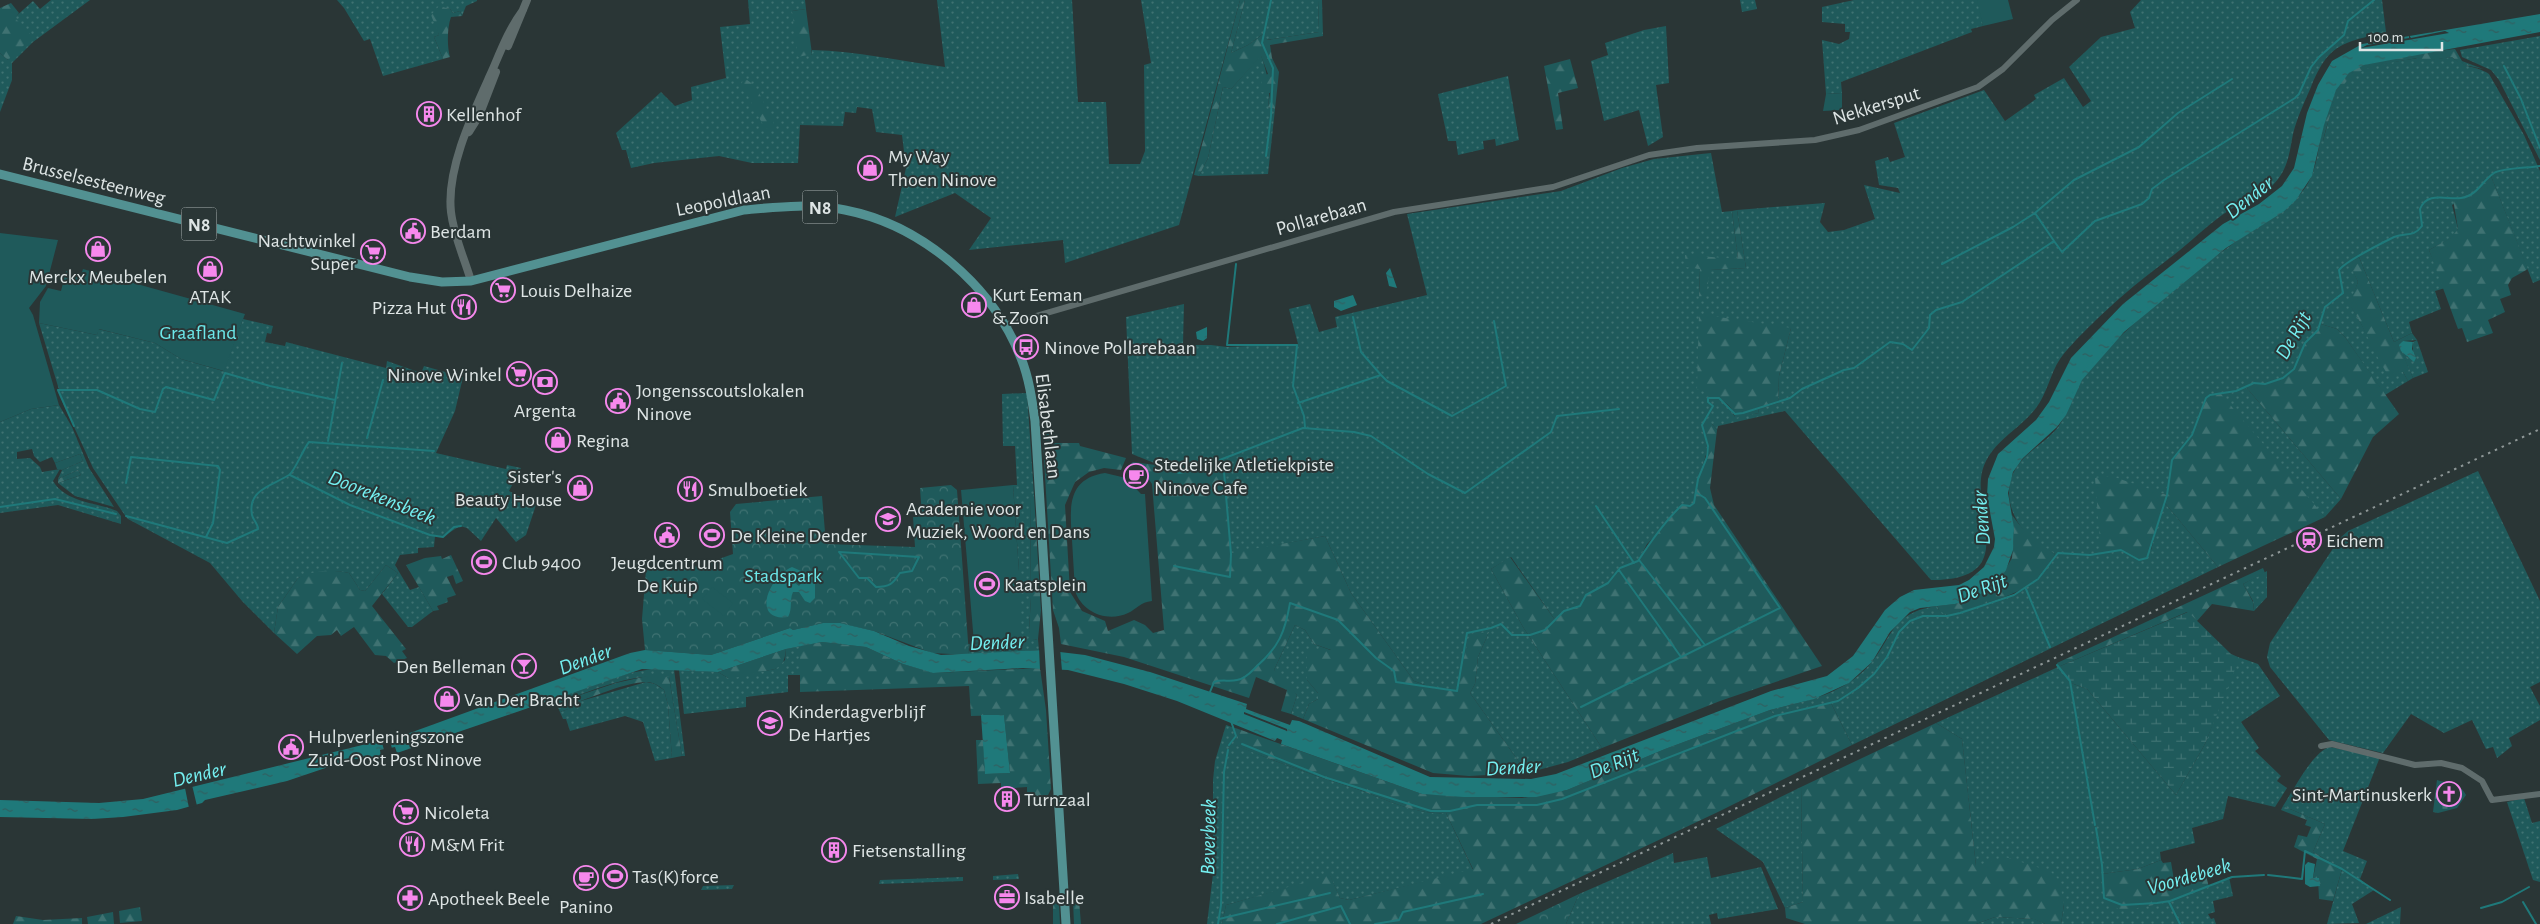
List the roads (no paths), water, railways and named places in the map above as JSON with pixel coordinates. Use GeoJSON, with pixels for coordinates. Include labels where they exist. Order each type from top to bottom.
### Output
{"type":"FeatureCollection","features":[{"type":"Feature","properties":{"kind":"main road"},"geometry":{"type":"LineString","coordinates":[[471,281],[455,237],[450,210],[456,162],[463,143],[479,116],[527,0]]}},
{"type":"Feature","properties":{"kind":"main road","name":"Brusselsesteenweg"},"geometry":{"type":"LineString","coordinates":[[0,174],[410,277],[442,282],[471,281]]}},
{"type":"Feature","properties":{"kind":"main road","name":"Leopoldlaan"},"geometry":{"type":"LineString","coordinates":[[471,281],[744,210],[816,206],[846,210],[873,217],[899,229],[939,253],[972,281],[1005,325]]}},
{"type":"Feature","properties":{"kind":"main road","name":"Elisabethlaan"},"geometry":{"type":"LineString","coordinates":[[1005,325],[1022,359],[1033,404],[1052,679],[1066,924]]}},
{"type":"Feature","properties":{"kind":"street","name":"Nekkersput"},"geometry":{"type":"LineString","coordinates":[[1649,155],[1698,148],[1815,140],[1859,130],[1925,107],[1978,87],[2003,69],[2052,20],[2077,0]]}},
{"type":"Feature","properties":{"kind":"street","name":"Pollarebaan"},"geometry":{"type":"LineString","coordinates":[[1005,325],[1394,212],[1553,187],[1649,155]]}},
{"type":"Feature","properties":{"kind":"street"},"geometry":{"type":"LineString","coordinates":[[2321,746],[2332,744],[2415,765],[2441,764],[2456,766],[2472,773],[2482,781],[2492,800],[2540,794]]}},
{"type":"Feature","properties":{"kind":"water"},"geometry":{"type":"Polygon","coordinates":[[[2540,14],[2540,32],[2364,65],[2349,73],[2336,90],[2324,125],[2312,176],[2296,200],[2283,212],[2226,248],[2124,332],[2082,380],[2066,415],[2057,427],[2023,458],[2013,472],[2008,493],[2014,528],[2013,550],[2006,570],[1998,582],[1976,597],[1955,604],[1920,608],[1910,612],[1890,632],[1872,662],[1849,683],[1814,699],[1770,710],[1665,749],[1567,790],[1536,797],[1464,797],[1422,794],[1281,744],[1282,740],[1277,738],[1275,741],[1177,701],[1124,684],[1068,670],[1023,668],[933,673],[903,664],[866,647],[822,642],[786,649],[718,672],[642,669],[397,753],[395,747],[380,750],[381,758],[352,759],[287,781],[205,800],[202,803],[177,810],[92,819],[0,817],[0,800],[99,803],[143,799],[407,734],[630,653],[645,650],[711,655],[790,628],[793,630],[823,623],[840,623],[874,631],[909,646],[941,655],[1043,650],[1085,655],[1150,672],[1247,704],[1246,709],[1290,725],[1292,720],[1299,721],[1430,777],[1531,779],[1556,774],[1771,691],[1827,676],[1853,656],[1885,610],[1900,597],[1914,590],[1959,585],[1969,580],[1984,567],[1994,547],[1995,539],[1987,496],[1988,479],[1998,454],[2036,420],[2049,402],[2071,358],[2123,304],[2223,224],[2259,204],[2282,186],[2294,168],[2307,113],[2318,85],[2332,61],[2362,44],[2540,14]],[[1244,712],[1244,714],[1287,731],[1287,729],[1244,712]]]}},
{"type":"Feature","properties":{"kind":"water"},"geometry":{"type":"Polygon","coordinates":[[[1390,268],[1397,288],[1389,286],[1386,273],[1390,268]]]}},
{"type":"Feature","properties":{"kind":"water"},"geometry":{"type":"Polygon","coordinates":[[[1353,295],[1357,305],[1341,311],[1334,307],[1334,301],[1353,295]]]}},
{"type":"Feature","properties":{"kind":"water"},"geometry":{"type":"Polygon","coordinates":[[[1207,327],[1207,338],[1203,341],[1197,339],[1196,332],[1207,327]]]}},
{"type":"Feature","properties":{"kind":"water"},"geometry":{"type":"Polygon","coordinates":[[[2403,341],[2413,342],[2412,349],[2416,358],[2414,362],[2401,351],[2399,345],[2403,341]]]}},
{"type":"Feature","properties":{"kind":"water"},"geometry":{"type":"Polygon","coordinates":[[[792,567],[801,571],[795,583],[799,586],[811,572],[815,573],[815,598],[810,603],[805,601],[799,592],[793,592],[788,617],[777,617],[770,613],[767,606],[767,598],[776,580],[783,572],[792,567]]]}},
{"type":"Feature","properties":{"kind":"water"},"geometry":{"type":"Polygon","coordinates":[[[981,715],[1004,715],[1010,773],[985,774],[981,715]]]}},
{"type":"Feature","properties":{"kind":"water"},"geometry":{"type":"Polygon","coordinates":[[[2308,862],[2315,864],[2313,878],[2319,878],[2320,886],[2310,887],[2305,884],[2305,865],[2308,862]]]}},
{"type":"Feature","properties":{"kind":"waterway"},"geometry":{"type":"LineString","coordinates":[[1266,156],[1271,116],[1273,68],[1262,43],[1271,0]]}},
{"type":"Feature","properties":{"kind":"waterway"},"geometry":{"type":"LineString","coordinates":[[1210,692],[1214,682],[1234,681],[1245,677],[1264,660],[1280,638],[1290,603],[1338,620],[1376,658],[1394,671],[1396,682],[1457,691],[1467,633],[1501,624],[1512,635],[1530,635],[1545,630],[1564,611],[1580,606],[1586,595],[1608,583],[1620,568],[1638,561],[1658,532],[1676,511],[1682,505],[1690,506],[1694,503],[1698,479],[1707,457],[1708,446],[1702,425],[1713,406],[1708,402],[1708,398],[1719,398],[1735,414],[1743,413],[1790,398],[1802,389],[1844,370],[1854,368],[1890,342],[1903,344],[1912,350],[1929,328],[1930,315],[1936,310],[1962,302],[2054,241],[2062,252],[2095,221],[2142,204],[2149,198],[2152,189],[2164,180],[2295,98],[2299,94],[2311,67],[2319,57],[2344,35],[2348,21],[2374,0]]}},
{"type":"Feature","properties":{"kind":"waterway"},"geometry":{"type":"LineString","coordinates":[[2504,66],[2521,99],[2540,148]]}},
{"type":"Feature","properties":{"kind":"waterway"},"geometry":{"type":"LineString","coordinates":[[2054,241],[2035,213],[2074,180],[2139,147],[2178,113],[2232,79]]}},
{"type":"Feature","properties":{"kind":"waterway","name":"De Rijt"},"geometry":{"type":"LineString","coordinates":[[1242,744],[1324,777],[1431,811],[1450,811],[1477,805],[1537,805],[1562,799],[1775,716],[1838,701],[1858,688],[1874,674],[1887,657],[1899,632],[1910,621],[1923,616],[1947,616],[1960,613],[2014,595],[2038,579],[2058,553],[2090,555],[2121,550],[2139,560],[2147,558],[2167,495],[2172,460],[2192,435],[2206,398],[2210,395],[2236,391],[2254,383],[2265,384],[2283,378],[2294,369],[2305,343],[2318,330],[2325,307],[2343,293],[2339,270],[2356,257],[2388,240],[2419,230],[2422,226],[2420,209],[2427,200],[2432,198],[2467,197],[2498,171],[2540,166]]}},
{"type":"Feature","properties":{"kind":"waterway"},"geometry":{"type":"LineString","coordinates":[[1942,264],[2013,227],[2035,213]]}},
{"type":"Feature","properties":{"kind":"waterway"},"geometry":{"type":"LineString","coordinates":[[1236,264],[1227,345],[1297,345],[1293,386],[1304,416],[1305,427]]}},
{"type":"Feature","properties":{"kind":"waterway"},"geometry":{"type":"LineString","coordinates":[[1298,403],[1381,375],[1361,352],[1353,317]]}},
{"type":"Feature","properties":{"kind":"waterway"},"geometry":{"type":"LineString","coordinates":[[1381,375],[1387,381],[1452,416],[1506,386],[1494,321]]}},
{"type":"Feature","properties":{"kind":"waterway"},"geometry":{"type":"LineString","coordinates":[[328,441],[342,363]]}},
{"type":"Feature","properties":{"kind":"waterway"},"geometry":{"type":"LineString","coordinates":[[74,426],[58,390],[97,390],[140,409],[155,412],[163,389],[166,387],[214,400],[225,373],[270,386],[335,400]]}},
{"type":"Feature","properties":{"kind":"waterway"},"geometry":{"type":"LineString","coordinates":[[367,438],[383,380]]}},
{"type":"Feature","properties":{"kind":"waterway"},"geometry":{"type":"LineString","coordinates":[[1163,466],[1179,473],[1191,471],[1303,428],[1354,432],[1371,436],[1428,474],[1465,493],[1551,432],[1557,416],[1619,409]]}},
{"type":"Feature","properties":{"kind":"waterway","name":"Doorekensbeek"},"geometry":{"type":"LineString","coordinates":[[126,516],[227,543],[258,529],[252,515],[254,499],[263,489],[291,473],[309,442],[434,451]]}},
{"type":"Feature","properties":{"kind":"waterway"},"geometry":{"type":"LineString","coordinates":[[126,483],[131,457],[218,466],[220,470],[213,523],[206,537]]}},
{"type":"Feature","properties":{"kind":"waterway"},"geometry":{"type":"LineString","coordinates":[[1174,566],[1230,577],[1231,554],[1223,460]]}},
{"type":"Feature","properties":{"kind":"waterway","name":"Doorekensbeek"},"geometry":{"type":"LineString","coordinates":[[290,475],[350,505],[430,535],[443,537],[454,527],[461,526]]}},
{"type":"Feature","properties":{"kind":"waterway"},"geometry":{"type":"LineString","coordinates":[[1581,707],[1780,608],[1705,498],[1697,493]]}},
{"type":"Feature","properties":{"kind":"waterway","name":"Doorekensbeek"},"geometry":{"type":"LineString","coordinates":[[0,507],[55,499],[116,514]]}},
{"type":"Feature","properties":{"kind":"waterway"},"geometry":{"type":"LineString","coordinates":[[1596,506],[1634,563]]}},
{"type":"Feature","properties":{"kind":"waterway"},"geometry":{"type":"LineString","coordinates":[[839,552],[919,557],[912,571],[900,573],[893,582],[876,587],[867,578],[859,578],[839,552]]}},
{"type":"Feature","properties":{"kind":"waterway"},"geometry":{"type":"LineString","coordinates":[[1639,560],[1705,645]]}},
{"type":"Feature","properties":{"kind":"waterway"},"geometry":{"type":"LineString","coordinates":[[1619,570],[1681,657]]}},
{"type":"Feature","properties":{"kind":"waterway","name":"Voordebeek"},"geometry":{"type":"LineString","coordinates":[[2026,589],[2050,647]]}},
{"type":"Feature","properties":{"kind":"waterway","name":"Voordebeek"},"geometry":{"type":"LineString","coordinates":[[2057,665],[2070,681],[2095,825]]}},
{"type":"Feature","properties":{"kind":"waterway","name":"Beverbeek"},"geometry":{"type":"LineString","coordinates":[[1229,745],[1236,736],[1231,721]]}},
{"type":"Feature","properties":{"kind":"waterway","name":"Beverbeek"},"geometry":{"type":"LineString","coordinates":[[1218,924],[1221,905],[1224,772],[1228,750]]}},
{"type":"Feature","properties":{"kind":"waterway","name":"Voordebeek"},"geometry":{"type":"LineString","coordinates":[[2096,828],[2102,865],[2104,898],[2122,905],[2170,901],[2232,877],[2264,875]]}},
{"type":"Feature","properties":{"kind":"waterway","name":"Voordebeek"},"geometry":{"type":"LineString","coordinates":[[2268,875],[2302,879],[2305,851],[2342,869],[2390,900]]}},
{"type":"Feature","properties":{"kind":"waterway","name":"Voordebeek"},"geometry":{"type":"LineString","coordinates":[[2481,908],[2502,902],[2529,887]]}},
{"type":"Feature","properties":{"kind":"waterway"},"geometry":{"type":"LineString","coordinates":[[1219,919],[1330,893]]}},
{"type":"Feature","properties":{"kind":"waterway"},"geometry":{"type":"LineString","coordinates":[[1375,924],[1399,920],[1403,912],[1483,894]]}},
{"type":"Feature","properties":{"kind":"waterway"},"geometry":{"type":"LineString","coordinates":[[2169,902],[2180,924]]}},
{"type":"Feature","properties":{"kind":"waterway"},"geometry":{"type":"LineString","coordinates":[[2523,902],[2536,924]]}},
{"type":"Feature","properties":{"kind":"waterway"},"geometry":{"type":"LineString","coordinates":[[1277,924],[1341,906],[1350,924]]}},
{"type":"Feature","properties":{"kind":"railway"},"geometry":{"type":"LineString","coordinates":[[1491,924],[2540,429]]}},
{"type":"Feature","properties":{"kind":"place","name":"Kellenhof"},"geometry":{"type":"Point","coordinates":[429,114]}},
{"type":"Feature","properties":{"kind":"place","name":"My Way Thoen Ninove"},"geometry":{"type":"Point","coordinates":[870,168]}},
{"type":"Feature","properties":{"kind":"place","name":"Berdam"},"geometry":{"type":"Point","coordinates":[413,231]}},
{"type":"Feature","properties":{"kind":"place","name":"Merckx Meubelen"},"geometry":{"type":"Point","coordinates":[98,249]}},
{"type":"Feature","properties":{"kind":"place","name":"Nachtwinkel Super"},"geometry":{"type":"Point","coordinates":[373,252]}},
{"type":"Feature","properties":{"kind":"place","name":"ATAK"},"geometry":{"type":"Point","coordinates":[210,269]}},
{"type":"Feature","properties":{"kind":"place","name":"Louis Delhaize"},"geometry":{"type":"Point","coordinates":[503,290]}},
{"type":"Feature","properties":{"kind":"place","name":"Kurt Eeman & Zoon"},"geometry":{"type":"Point","coordinates":[974,305]}},
{"type":"Feature","properties":{"kind":"place","name":"Pizza Hut"},"geometry":{"type":"Point","coordinates":[464,307]}},
{"type":"Feature","properties":{"kind":"place","name":"Ninove Pollarebaan"},"geometry":{"type":"Point","coordinates":[1026,347]}},
{"type":"Feature","properties":{"kind":"place","name":"Ninove Winkel"},"geometry":{"type":"Point","coordinates":[519,374]}},
{"type":"Feature","properties":{"kind":"place","name":"Argenta"},"geometry":{"type":"Point","coordinates":[545,382]}},
{"type":"Feature","properties":{"kind":"place","name":"Jongensscoutslokalen Ninove"},"geometry":{"type":"Point","coordinates":[618,401]}},
{"type":"Feature","properties":{"kind":"place","name":"Regina"},"geometry":{"type":"Point","coordinates":[558,440]}},
{"type":"Feature","properties":{"kind":"place","name":"Stedelijke Atletiekpiste Ninove Cafe"},"geometry":{"type":"Point","coordinates":[1136,476]}},
{"type":"Feature","properties":{"kind":"place","name":"Sister's Beauty House"},"geometry":{"type":"Point","coordinates":[580,488]}},
{"type":"Feature","properties":{"kind":"place","name":"Smulboetiek"},"geometry":{"type":"Point","coordinates":[690,489]}},
{"type":"Feature","properties":{"kind":"place","name":"Academie voor Muziek, Woord en Dans"},"geometry":{"type":"Point","coordinates":[888,519]}},
{"type":"Feature","properties":{"kind":"place","name":"Jeugdcentrum De Kuip"},"geometry":{"type":"Point","coordinates":[667,535]}},
{"type":"Feature","properties":{"kind":"place","name":"De Kleine Dender"},"geometry":{"type":"Point","coordinates":[712,535]}},
{"type":"Feature","properties":{"kind":"place","name":"Eichem"},"geometry":{"type":"Point","coordinates":[2309,540]}},
{"type":"Feature","properties":{"kind":"place","name":"Club 9400"},"geometry":{"type":"Point","coordinates":[484,562]}},
{"type":"Feature","properties":{"kind":"place","name":"Kaatsplein"},"geometry":{"type":"Point","coordinates":[987,584]}},
{"type":"Feature","properties":{"kind":"place","name":"Den Belleman"},"geometry":{"type":"Point","coordinates":[524,666]}},
{"type":"Feature","properties":{"kind":"place","name":"Van Der Bracht"},"geometry":{"type":"Point","coordinates":[447,699]}},
{"type":"Feature","properties":{"kind":"place","name":"Kinderdagverblijf De Hartjes"},"geometry":{"type":"Point","coordinates":[770,723]}},
{"type":"Feature","properties":{"kind":"place","name":"Hulpverleningszone Zuid-Oost Post Ninove"},"geometry":{"type":"Point","coordinates":[291,747]}},
{"type":"Feature","properties":{"kind":"place","name":"Sint-Martinuskerk"},"geometry":{"type":"Point","coordinates":[2449,794]}},
{"type":"Feature","properties":{"kind":"place","name":"Turnzaal"},"geometry":{"type":"Point","coordinates":[1007,799]}},
{"type":"Feature","properties":{"kind":"place","name":"Nicoleta"},"geometry":{"type":"Point","coordinates":[406,812]}},
{"type":"Feature","properties":{"kind":"place","name":"M&M Frit"},"geometry":{"type":"Point","coordinates":[412,844]}},
{"type":"Feature","properties":{"kind":"place","name":"Fietsenstalling"},"geometry":{"type":"Point","coordinates":[834,850]}},
{"type":"Feature","properties":{"kind":"place","name":"Tas(K)force"},"geometry":{"type":"Point","coordinates":[615,876]}},
{"type":"Feature","properties":{"kind":"place","name":"Panino"},"geometry":{"type":"Point","coordinates":[586,878]}},
{"type":"Feature","properties":{"kind":"place","name":"Isabelle"},"geometry":{"type":"Point","coordinates":[1007,897]}},
{"type":"Feature","properties":{"kind":"place","name":"Apotheek Beele"},"geometry":{"type":"Point","coordinates":[410,898]}},
{"type":"Feature","properties":{"kind":"water label","name":"Dender"},"geometry":{"type":"Point","coordinates":[2249,197]}},
{"type":"Feature","properties":{"kind":"water label","name":"Dender"},"geometry":{"type":"Point","coordinates":[1981,518]}},
{"type":"Feature","properties":{"kind":"water label","name":"Dender"},"geometry":{"type":"Point","coordinates":[997,642]}},
{"type":"Feature","properties":{"kind":"water label","name":"Dender"},"geometry":{"type":"Point","coordinates":[585,659]}},
{"type":"Feature","properties":{"kind":"water label","name":"Dender"},"geometry":{"type":"Point","coordinates":[1513,767]}},
{"type":"Feature","properties":{"kind":"water label","name":"Dender"},"geometry":{"type":"Point","coordinates":[199,774]}},
{"type":"Feature","properties":{"kind":"park label","name":"Graafland"},"geometry":{"type":"Point","coordinates":[198,332]}},
{"type":"Feature","properties":{"kind":"park label","name":"Stadspark"},"geometry":{"type":"Point","coordinates":[783,575]}}]}
